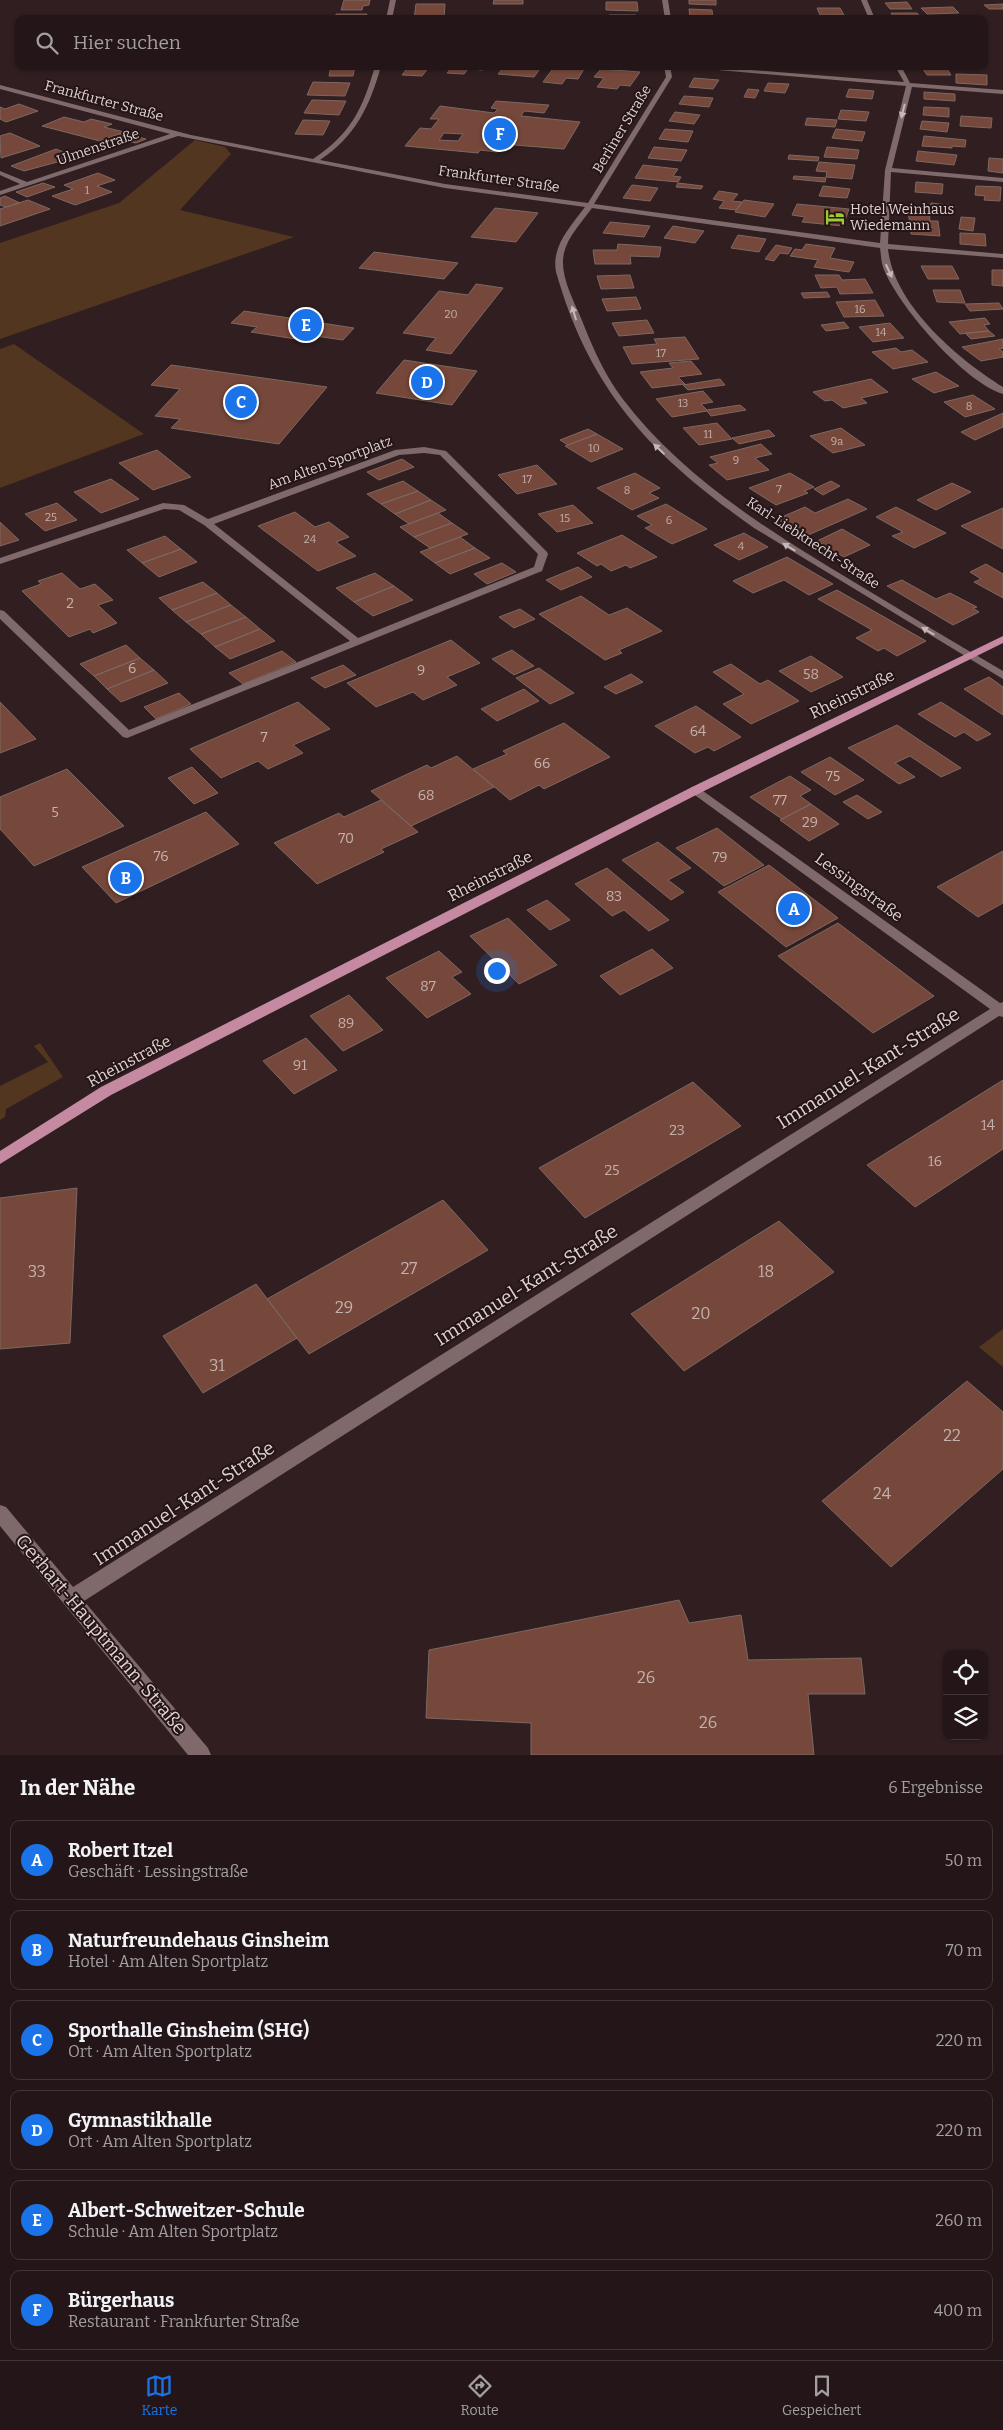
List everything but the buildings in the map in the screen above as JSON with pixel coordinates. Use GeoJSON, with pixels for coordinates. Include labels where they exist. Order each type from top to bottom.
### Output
{"type":"FeatureCollection","features":[{"type":"Feature","properties":{"kind":"main road","name":"Rheinstraße"},"geometry":{"type":"LineString","coordinates":[[0,1158],[106,1092],[696,790],[1003,639]]}},
{"type":"Feature","properties":{"kind":"street"},"geometry":{"type":"LineString","coordinates":[[390,15],[393,0]]}},
{"type":"Feature","properties":{"kind":"street"},"geometry":{"type":"LineString","coordinates":[[665,0],[667,15]]}},
{"type":"Feature","properties":{"kind":"street"},"geometry":{"type":"LineString","coordinates":[[864,0],[870,15]]}},
{"type":"Feature","properties":{"kind":"street"},"geometry":{"type":"LineString","coordinates":[[314,161],[334,150],[346,138],[370,96],[377,70]]}},
{"type":"Feature","properties":{"kind":"street","name":"Berliner Straße"},"geometry":{"type":"LineString","coordinates":[[591,204],[669,77],[668,70]]}},
{"type":"Feature","properties":{"kind":"street"},"geometry":{"type":"LineString","coordinates":[[721,70],[1003,92]]}},
{"type":"Feature","properties":{"kind":"street"},"geometry":{"type":"LineString","coordinates":[[900,70],[910,86],[888,170],[884,246],[886,266],[908,306],[937,339],[973,372],[1003,392]]}},
{"type":"Feature","properties":{"kind":"street","name":"Frankfurter Straße"},"geometry":{"type":"LineString","coordinates":[[0,87],[176,134],[445,186],[591,204],[884,246],[1003,256]]}},
{"type":"Feature","properties":{"kind":"street","name":"Ulmenstraße"},"geometry":{"type":"LineString","coordinates":[[0,193],[176,134]]}},
{"type":"Feature","properties":{"kind":"street"},"geometry":{"type":"LineString","coordinates":[[888,170],[1003,180]]}},
{"type":"Feature","properties":{"kind":"street"},"geometry":{"type":"LineString","coordinates":[[0,173],[27,184]]}},
{"type":"Feature","properties":{"kind":"street","name":"Karl-Liebknecht-Straße"},"geometry":{"type":"LineString","coordinates":[[591,204],[569,232],[558,262],[580,332],[589,351],[629,414],[652,442],[682,470],[769,535],[1003,676]]}},
{"type":"Feature","properties":{"kind":"street","name":"Am Alten Sportplatz"},"geometry":{"type":"LineString","coordinates":[[0,614],[126,735],[538,569],[543,554],[443,453],[424,450],[398,452],[207,522]]}},
{"type":"Feature","properties":{"kind":"street"},"geometry":{"type":"LineString","coordinates":[[0,562],[163,506],[182,507],[207,522],[357,642]]}},
{"type":"Feature","properties":{"kind":"street","name":"Lessingstraße"},"geometry":{"type":"LineString","coordinates":[[696,790],[1002,1009]]}},
{"type":"Feature","properties":{"kind":"street","name":"Immanuel-Kant-Straße"},"geometry":{"type":"LineString","coordinates":[[71,1599],[1002,1009]]}},
{"type":"Feature","properties":{"kind":"street","name":"Gerhart-Hauptmann-Straße"},"geometry":{"type":"LineString","coordinates":[[0,1512],[201,1755]]}},
{"type":"Feature","properties":{"kind":"shaded area"},"geometry":{"type":"Polygon","coordinates":[[[195,140],[225,147],[231,154],[180,210],[294,237],[0,339],[0,243],[119,203],[195,140]]]}},
{"type":"Feature","properties":{"kind":"shaded area"},"geometry":{"type":"Polygon","coordinates":[[[14,344],[144,434],[0,488],[0,349],[14,344]]]}},
{"type":"Feature","properties":{"kind":"shaded area"},"geometry":{"type":"Polygon","coordinates":[[[40,1043],[63,1077],[6,1109],[5,1117],[0,1120],[0,1086],[48,1062],[34,1046],[40,1043]]]}},
{"type":"Feature","properties":{"kind":"shaded area"},"geometry":{"type":"Polygon","coordinates":[[[1003,1329],[1003,1367],[979,1347],[1003,1329]]]}},
{"type":"Feature","properties":{"kind":"place","name":"Bürgerhaus"},"geometry":{"type":"Point","coordinates":[500,134]}},
{"type":"Feature","properties":{"kind":"place","name":"Hotel Weinhaus Wiedemann"},"geometry":{"type":"Point","coordinates":[835,217]}},
{"type":"Feature","properties":{"kind":"place","name":"Albert-Schweitzer-Schule"},"geometry":{"type":"Point","coordinates":[306,325]}},
{"type":"Feature","properties":{"kind":"place","name":"Gymnastikhalle"},"geometry":{"type":"Point","coordinates":[427,382]}},
{"type":"Feature","properties":{"kind":"place","name":"Sporthalle Ginsheim (SHG)"},"geometry":{"type":"Point","coordinates":[241,402]}},
{"type":"Feature","properties":{"kind":"place","name":"Naturfreundehaus Ginsheim"},"geometry":{"type":"Point","coordinates":[126,878]}},
{"type":"Feature","properties":{"kind":"place","name":"Robert Itzel"},"geometry":{"type":"Point","coordinates":[794,909]}}]}
